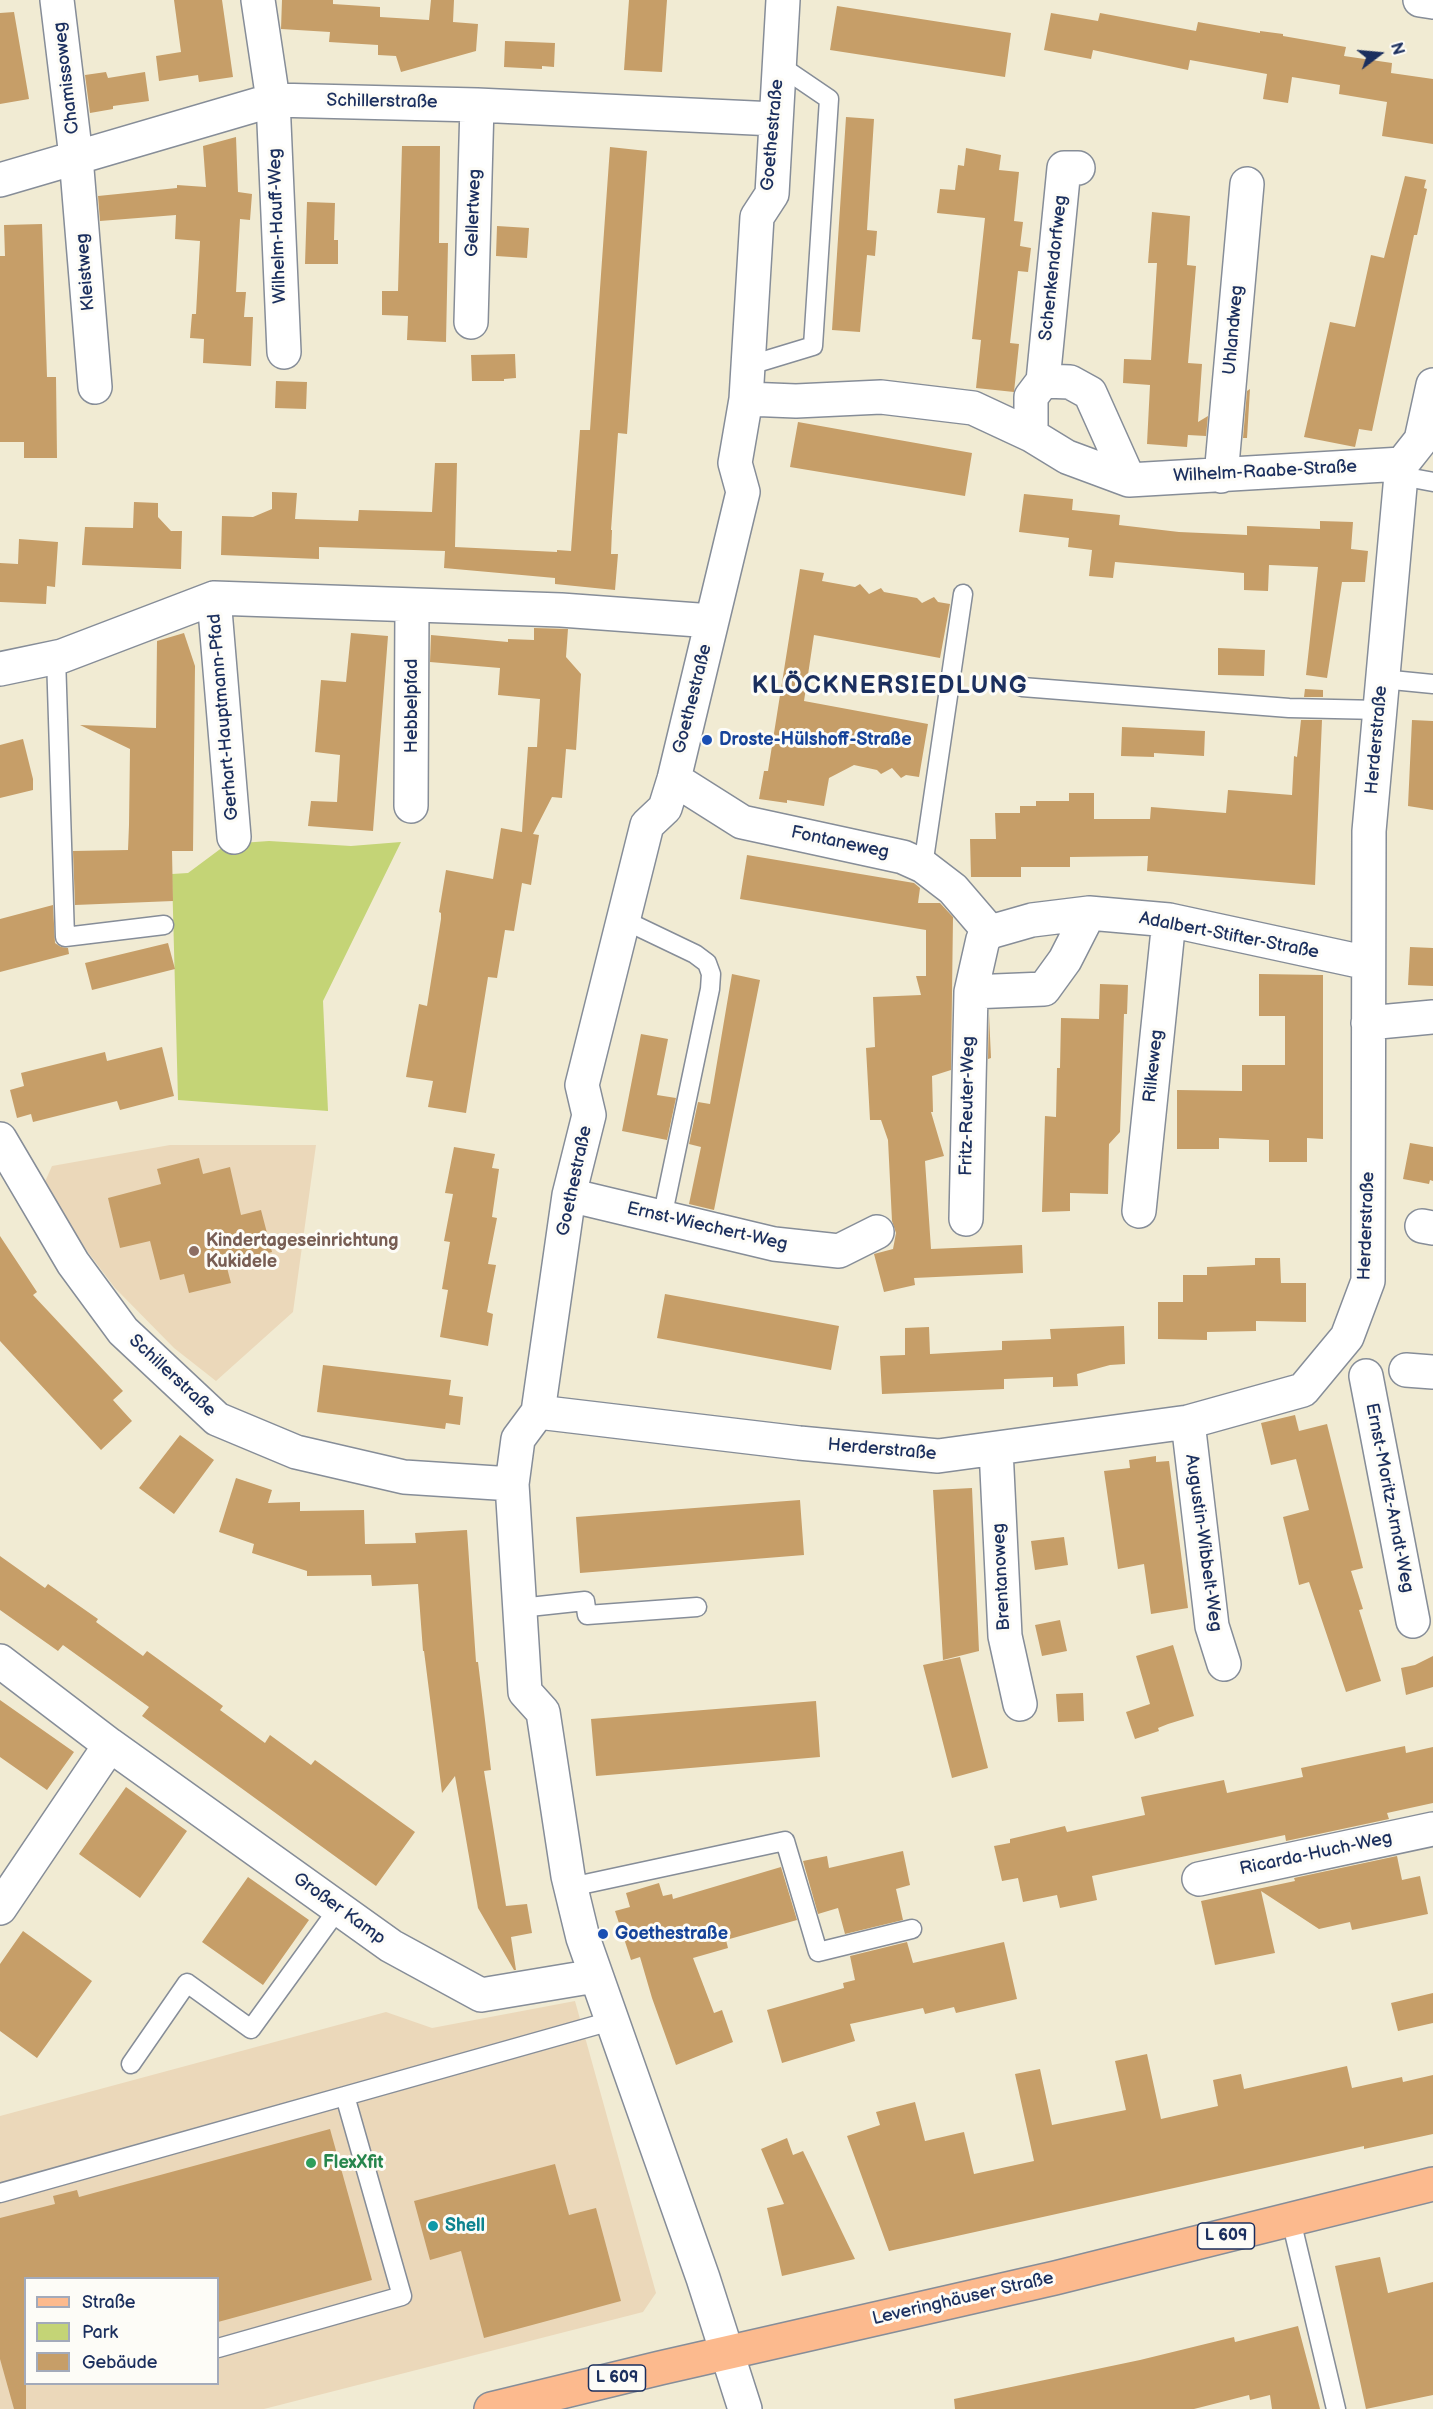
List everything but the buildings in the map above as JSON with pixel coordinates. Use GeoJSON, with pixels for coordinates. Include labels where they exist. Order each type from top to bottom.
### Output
{"type":"FeatureCollection","features":[{"type":"Feature","properties":{"kind":"main road","name":"Leveringhäuser Straße"},"geometry":{"type":"LineString","coordinates":[[511,2408],[727,2352],[1054,2278],[1433,2184]]}},
{"type":"Feature","properties":{"kind":"street","name":"Chamissoweg"},"geometry":{"type":"LineString","coordinates":[[57,0],[76,157]]}},
{"type":"Feature","properties":{"kind":"street","name":"Wilhelm-Hauff-Weg"},"geometry":{"type":"LineString","coordinates":[[258,0],[273,100],[284,352]]}},
{"type":"Feature","properties":{"kind":"street","name":"Goethestraße"},"geometry":{"type":"LineString","coordinates":[[745,2409],[703,2278],[595,1976],[571,1887],[543,1712],[525,1692],[513,1484],[518,1439],[538,1412],[569,1195],[589,1115],[582,1085],[647,825],[665,808],[674,779],[743,492],[735,463],[746,399],[757,217],[772,194],[783,0]]}},
{"type":"Feature","properties":{"kind":"street"},"geometry":{"type":"LineString","coordinates":[[1420,0],[1433,2]]}},
{"type":"Feature","properties":{"kind":"street","name":"Schillerstraße"},"geometry":{"type":"LineString","coordinates":[[0,180],[273,100],[477,105],[775,119]]}},
{"type":"Feature","properties":{"kind":"street","name":"Gellertweg"},"geometry":{"type":"LineString","coordinates":[[471,322],[477,105]]}},
{"type":"Feature","properties":{"kind":"street","name":"Kleistweg"},"geometry":{"type":"LineString","coordinates":[[76,157],[95,387]]}},
{"type":"Feature","properties":{"kind":"street","name":"Schenkendorfweg"},"geometry":{"type":"LineString","coordinates":[[1043,381],[1064,168],[1078,168]]}},
{"type":"Feature","properties":{"kind":"street","name":"Uhlandweg"},"geometry":{"type":"LineString","coordinates":[[1221,476],[1247,184]]}},
{"type":"Feature","properties":{"kind":"street"},"geometry":{"type":"LineString","coordinates":[[1031,435],[1031,398],[1043,381],[1070,382],[1090,393],[1129,480]]}},
{"type":"Feature","properties":{"kind":"street"},"geometry":{"type":"LineString","coordinates":[[1401,470],[1420,440],[1433,385]]}},
{"type":"Feature","properties":{"kind":"street","name":"Wilhelm-Raabe-Straße"},"geometry":{"type":"LineString","coordinates":[[746,399],[796,401],[881,397],[973,408],[1031,435],[1067,457],[1129,480],[1401,470]]}},
{"type":"Feature","properties":{"kind":"street","name":"Herderstraße"},"geometry":{"type":"LineString","coordinates":[[538,1412],[799,1443],[938,1456],[1188,1422],[1303,1389],[1347,1337],[1368,1281],[1370,1220],[1369,831],[1401,470]]}},
{"type":"Feature","properties":{"kind":"street"},"geometry":{"type":"LineString","coordinates":[[0,669],[56,657],[214,598],[615,612],[712,621]]}},
{"type":"Feature","properties":{"kind":"street","name":"Gerhart-Hauptmann-Pfad"},"geometry":{"type":"LineString","coordinates":[[214,598],[234,837]]}},
{"type":"Feature","properties":{"kind":"street","name":"Hebbelpfad"},"geometry":{"type":"LineString","coordinates":[[411,806],[412,606]]}},
{"type":"Feature","properties":{"kind":"street","name":"Fontaneweg"},"geometry":{"type":"LineString","coordinates":[[674,779],[742,822],[903,857],[924,866],[953,889],[990,932]]}},
{"type":"Feature","properties":{"kind":"street"},"geometry":{"type":"LineString","coordinates":[[990,932],[983,939],[971,992],[1044,989],[1065,960],[1089,913]]}},
{"type":"Feature","properties":{"kind":"street","name":"Adalbert-Stifter-Straße"},"geometry":{"type":"LineString","coordinates":[[990,932],[1032,920],[1089,913],[1169,920],[1368,963]]}},
{"type":"Feature","properties":{"kind":"street","name":"Rilkeweg"},"geometry":{"type":"LineString","coordinates":[[1139,1211],[1169,920]]}},
{"type":"Feature","properties":{"kind":"street","name":"Fritz-Reuter-Weg"},"geometry":{"type":"LineString","coordinates":[[966,1219],[971,992]]}},
{"type":"Feature","properties":{"kind":"street"},"geometry":{"type":"LineString","coordinates":[[1368,1023],[1433,1017]]}},
{"type":"Feature","properties":{"kind":"street","name":"Schillerstraße"},"geometry":{"type":"LineString","coordinates":[[0,1139],[73,1263],[123,1331],[217,1419],[296,1452],[404,1478],[513,1484]]}},
{"type":"Feature","properties":{"kind":"street","name":"Ernst-Wiechert-Weg"},"geometry":{"type":"LineString","coordinates":[[569,1195],[774,1244],[839,1251],[877,1232]]}},
{"type":"Feature","properties":{"kind":"street","name":"Ernst-Moritz-Arndt-Weg"},"geometry":{"type":"LineString","coordinates":[[1366,1376],[1413,1621]]}},
{"type":"Feature","properties":{"kind":"street","name":"Augustin-Wibbelt-Weg"},"geometry":{"type":"LineString","coordinates":[[1188,1422],[1212,1626],[1224,1664]]}},
{"type":"Feature","properties":{"kind":"street","name":"Brentanoweg"},"geometry":{"type":"LineString","coordinates":[[996,1449],[1005,1636],[1020,1704]]}},
{"type":"Feature","properties":{"kind":"street","name":"Großer Kamp"},"geometry":{"type":"LineString","coordinates":[[0,1661],[110,1745],[391,1946],[481,1995],[595,1976]]}},
{"type":"Feature","properties":{"kind":"street"},"geometry":{"type":"LineString","coordinates":[[0,1908],[110,1745]]}},
{"type":"Feature","properties":{"kind":"street","name":"Ricarda-Huch-Weg"},"geometry":{"type":"LineString","coordinates":[[1199,1879],[1433,1829]]}},
{"type":"Feature","properties":{"kind":"lane"},"geometry":{"type":"LineString","coordinates":[[747,366],[813,346],[829,99],[779,65]]}},
{"type":"Feature","properties":{"kind":"lane"},"geometry":{"type":"LineString","coordinates":[[1401,470],[1433,482]]}},
{"type":"Feature","properties":{"kind":"lane"},"geometry":{"type":"LineString","coordinates":[[924,866],[963,594]]}},
{"type":"Feature","properties":{"kind":"lane"},"geometry":{"type":"LineString","coordinates":[[56,657],[65,937],[164,924]]}},
{"type":"Feature","properties":{"kind":"lane"},"geometry":{"type":"LineString","coordinates":[[1022,687],[1288,708],[1433,684]]}},
{"type":"Feature","properties":{"kind":"lane"},"geometry":{"type":"LineString","coordinates":[[624,920],[695,954],[706,963],[711,974],[710,989],[662,1218]]}},
{"type":"Feature","properties":{"kind":"lane"},"geometry":{"type":"LineString","coordinates":[[520,1608],[585,1601],[587,1615],[697,1607]]}},
{"type":"Feature","properties":{"kind":"lane"},"geometry":{"type":"LineString","coordinates":[[571,1887],[785,1841],[818,1952],[912,1929]]}},
{"type":"Feature","properties":{"kind":"lane"},"geometry":{"type":"LineString","coordinates":[[132,2064],[187,1983],[251,2030],[338,1908]]}},
{"type":"Feature","properties":{"kind":"lane"},"geometry":{"type":"LineString","coordinates":[[0,2193],[611,2021]]}},
{"type":"Feature","properties":{"kind":"lane"},"geometry":{"type":"LineString","coordinates":[[219,2348],[402,2296],[345,2096]]}},
{"type":"Feature","properties":{"kind":"lane"},"geometry":{"type":"LineString","coordinates":[[1291,2220],[1336,2409]]}},
{"type":"Feature","properties":{"kind":"shaded area","name":"Kindertageseinrichtung Kukidele"},"geometry":{"type":"Polygon","coordinates":[[[170,1145],[316,1145],[293,1312],[216,1381],[174,1348],[115,1288],[78,1239],[44,1184],[52,1166],[170,1145]]]}},
{"type":"Feature","properties":{"kind":"shaded area"},"geometry":{"type":"Polygon","coordinates":[[[575,2001],[656,2293],[643,2312],[264,2409],[0,2409],[0,2116],[386,2012],[432,2028],[575,2001]]]}},
{"type":"Feature","properties":{"kind":"green space"},"geometry":{"type":"Polygon","coordinates":[[[269,841],[351,846],[401,842],[323,1001],[328,1111],[178,1100],[172,874],[188,873],[227,844],[269,841]]]}},
{"type":"Feature","properties":{"kind":"place","name":"Droste-Hülshoff-Straße"},"geometry":{"type":"Point","coordinates":[707,740]}},
{"type":"Feature","properties":{"kind":"place","name":"Kindertageseinrichtung Kukidele"},"geometry":{"type":"Point","coordinates":[194,1251]}},
{"type":"Feature","properties":{"kind":"place","name":"Goethestraße"},"geometry":{"type":"Point","coordinates":[603,1934]}},
{"type":"Feature","properties":{"kind":"place","name":"FlexXfit"},"geometry":{"type":"Point","coordinates":[311,2163]}},
{"type":"Feature","properties":{"kind":"place","name":"Shell"},"geometry":{"type":"Point","coordinates":[433,2226]}},
{"type":"Feature","properties":{"kind":"district","name":"KLÖCKNERSIEDLUNG"},"geometry":{"type":"Point","coordinates":[890,687]}}]}
